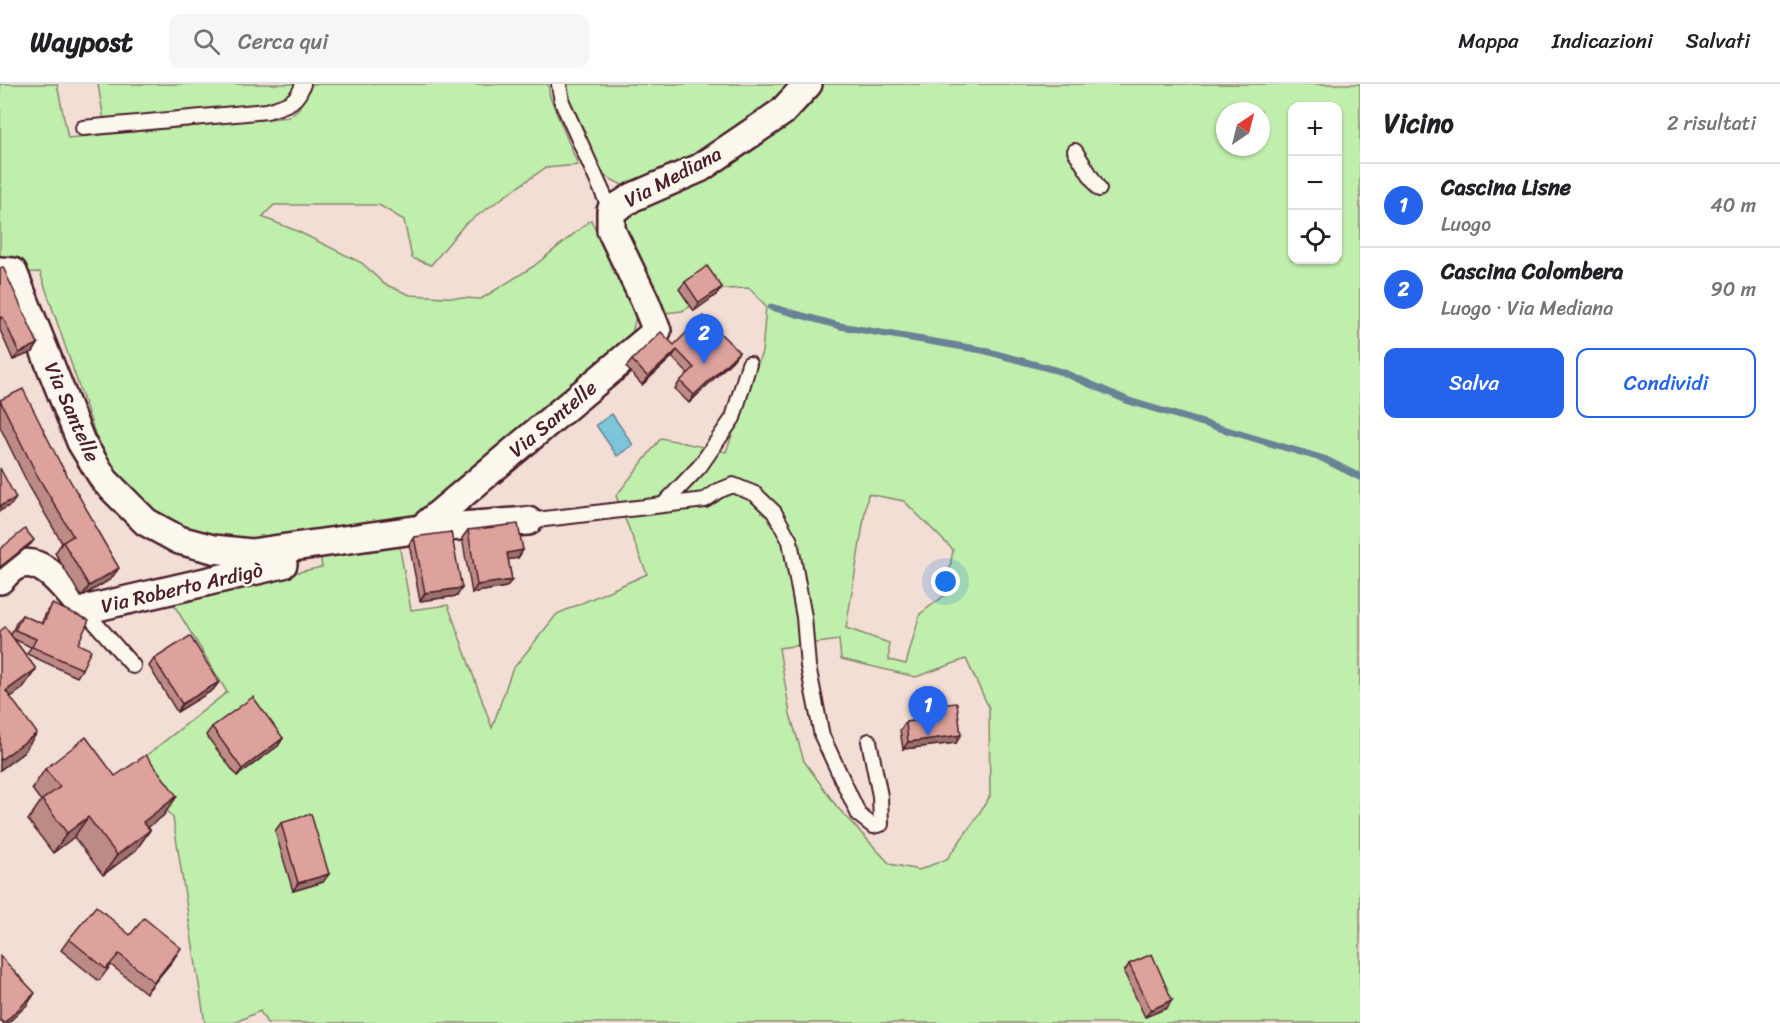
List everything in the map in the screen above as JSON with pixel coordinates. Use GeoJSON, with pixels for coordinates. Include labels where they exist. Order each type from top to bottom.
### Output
{"type":"FeatureCollection","features":[{"type":"Feature","properties":{"kind":"street","name":"Via Mediana"},"geometry":{"type":"LineString","coordinates":[[657,331],[610,230],[611,211],[633,196],[700,168],[782,112],[808,84]]}},
{"type":"Feature","properties":{"kind":"street","name":"Via Santelle"},"geometry":{"type":"LineString","coordinates":[[0,271],[13,272],[81,442],[105,481],[146,522],[179,540],[213,549],[251,553],[421,529],[528,521]]}},
{"type":"Feature","properties":{"kind":"street","name":"Via Santelle"},"geometry":{"type":"LineString","coordinates":[[421,529],[657,331]]}},
{"type":"Feature","properties":{"kind":"street","name":"Via Roberto Ardigò"},"geometry":{"type":"LineString","coordinates":[[0,580],[15,567],[28,563],[44,567],[84,610],[293,562],[310,546]]}},
{"type":"Feature","properties":{"kind":"lane"},"geometry":{"type":"LineString","coordinates":[[83,128],[267,111],[287,105],[299,96],[303,84]]}},
{"type":"Feature","properties":{"kind":"lane"},"geometry":{"type":"LineString","coordinates":[[559,84],[562,102],[611,211]]}},
{"type":"Feature","properties":{"kind":"lane"},"geometry":{"type":"LineString","coordinates":[[1075,151],[1099,189]]}},
{"type":"Feature","properties":{"kind":"lane"},"geometry":{"type":"LineString","coordinates":[[664,504],[700,466],[733,418],[749,364]]}},
{"type":"Feature","properties":{"kind":"lane"},"geometry":{"type":"LineString","coordinates":[[528,521],[705,500],[733,485],[755,494],[774,512],[790,541],[804,618],[808,666],[822,736],[859,815],[873,826],[881,824],[881,815],[880,796],[869,741]]}},
{"type":"Feature","properties":{"kind":"lane"},"geometry":{"type":"LineString","coordinates":[[84,610],[133,666]]}},
{"type":"Feature","properties":{"kind":"green space"},"geometry":{"type":"Polygon","coordinates":[[[0,84],[57,84],[68,138],[288,117],[299,108],[310,84],[548,84],[550,97],[578,165],[545,168],[464,225],[431,265],[412,258],[404,220],[379,205],[274,205],[262,217],[297,231],[362,263],[384,284],[410,295],[481,299],[534,266],[591,220],[636,317],[630,341],[408,524],[221,544],[168,522],[123,489],[103,457],[40,272],[0,271],[0,84]]]}},
{"type":"Feature","properties":{"kind":"green space"},"geometry":{"type":"Polygon","coordinates":[[[98,84],[296,84],[289,96],[279,103],[104,120],[98,84]]]}},
{"type":"Feature","properties":{"kind":"green space"},"geometry":{"type":"Polygon","coordinates":[[[564,84],[792,84],[773,106],[693,161],[624,186],[601,174],[567,100],[564,84]]]}},
{"type":"Feature","properties":{"kind":"green space"},"geometry":{"type":"Polygon","coordinates":[[[822,84],[1360,84],[1360,1023],[267,1023],[260,1011],[234,1023],[205,1023],[173,818],[133,766],[227,692],[171,600],[322,567],[320,552],[399,544],[411,610],[448,605],[492,728],[512,670],[557,614],[647,574],[616,496],[661,438],[726,452],[762,352],[766,306],[749,288],[724,289],[682,311],[655,314],[617,230],[624,209],[766,141],[795,117],[822,84]],[[868,494],[846,628],[889,643],[889,660],[906,664],[920,614],[945,595],[953,550],[904,501],[868,494]],[[839,640],[779,648],[790,714],[804,761],[837,807],[890,864],[919,870],[947,859],[990,796],[989,708],[966,659],[916,677],[841,659],[839,640]]]}},
{"type":"Feature","properties":{"kind":"water"},"geometry":{"type":"Polygon","coordinates":[[[612,414],[633,445],[617,456],[596,425],[612,414]]]}},
{"type":"Feature","properties":{"kind":"building"},"geometry":{"type":"Polygon","coordinates":[[[707,266],[722,287],[699,303],[685,282],[707,266]]]}},
{"type":"Feature","properties":{"kind":"building"},"geometry":{"type":"Polygon","coordinates":[[[3,267],[38,344],[19,353],[3,317],[0,319],[0,268],[3,267]]]}},
{"type":"Feature","properties":{"kind":"building"},"geometry":{"type":"Polygon","coordinates":[[[703,316],[739,352],[694,395],[680,381],[694,368],[677,350],[648,377],[632,360],[661,332],[674,345],[703,316]]]}},
{"type":"Feature","properties":{"kind":"building"},"geometry":{"type":"Polygon","coordinates":[[[23,389],[60,463],[119,568],[89,586],[63,542],[73,536],[37,475],[0,400],[23,389]]]}},
{"type":"Feature","properties":{"kind":"building"},"geometry":{"type":"Polygon","coordinates":[[[0,468],[16,498],[0,506],[0,468]]]}},
{"type":"Feature","properties":{"kind":"building"},"geometry":{"type":"Polygon","coordinates":[[[518,524],[523,550],[507,553],[512,580],[477,585],[468,530],[518,524]]]}},
{"type":"Feature","properties":{"kind":"building"},"geometry":{"type":"Polygon","coordinates":[[[25,529],[34,540],[0,567],[0,549],[25,529]]]}},
{"type":"Feature","properties":{"kind":"building"},"geometry":{"type":"Polygon","coordinates":[[[451,532],[462,588],[425,593],[414,537],[451,532]]]}},
{"type":"Feature","properties":{"kind":"building"},"geometry":{"type":"Polygon","coordinates":[[[52,604],[89,620],[78,644],[91,650],[82,669],[32,647],[36,639],[15,630],[22,615],[43,624],[52,604]]]}},
{"type":"Feature","properties":{"kind":"building"},"geometry":{"type":"Polygon","coordinates":[[[5,627],[36,669],[6,691],[37,733],[0,760],[0,631],[5,627]]]}},
{"type":"Feature","properties":{"kind":"building"},"geometry":{"type":"Polygon","coordinates":[[[190,636],[219,682],[182,704],[154,659],[190,636]]]}},
{"type":"Feature","properties":{"kind":"building"},"geometry":{"type":"Polygon","coordinates":[[[253,697],[283,738],[242,769],[212,727],[253,697]]]}},
{"type":"Feature","properties":{"kind":"building"},"geometry":{"type":"Polygon","coordinates":[[[957,703],[961,735],[908,742],[906,722],[928,719],[926,706],[957,703]]]}},
{"type":"Feature","properties":{"kind":"building"},"geometry":{"type":"Polygon","coordinates":[[[86,737],[115,776],[146,755],[177,796],[143,822],[150,830],[117,855],[88,817],[67,833],[42,800],[60,787],[45,769],[86,737]]]}},
{"type":"Feature","properties":{"kind":"building"},"geometry":{"type":"Polygon","coordinates":[[[311,814],[329,874],[298,883],[281,823],[311,814]]]}},
{"type":"Feature","properties":{"kind":"building"},"geometry":{"type":"Polygon","coordinates":[[[96,906],[130,935],[144,918],[181,948],[154,982],[119,954],[106,969],[69,939],[96,906]]]}},
{"type":"Feature","properties":{"kind":"building"},"geometry":{"type":"Polygon","coordinates":[[[1152,954],[1172,1000],[1151,1010],[1129,964],[1152,954]]]}},
{"type":"Feature","properties":{"kind":"building"},"geometry":{"type":"Polygon","coordinates":[[[0,956],[35,993],[4,1023],[0,1020],[0,956]]]}},
{"type":"Feature","properties":{"kind":"waterway"},"geometry":{"type":"LineString","coordinates":[[771,307],[840,326],[982,350],[1062,372],[1129,401],[1324,459],[1360,477]]}},
{"type":"Feature","properties":{"kind":"place","name":"Cascina Colombera"},"geometry":{"type":"Point","coordinates":[704,364]}},
{"type":"Feature","properties":{"kind":"place","name":"Cascina Lisne"},"geometry":{"type":"Point","coordinates":[928,736]}}]}
